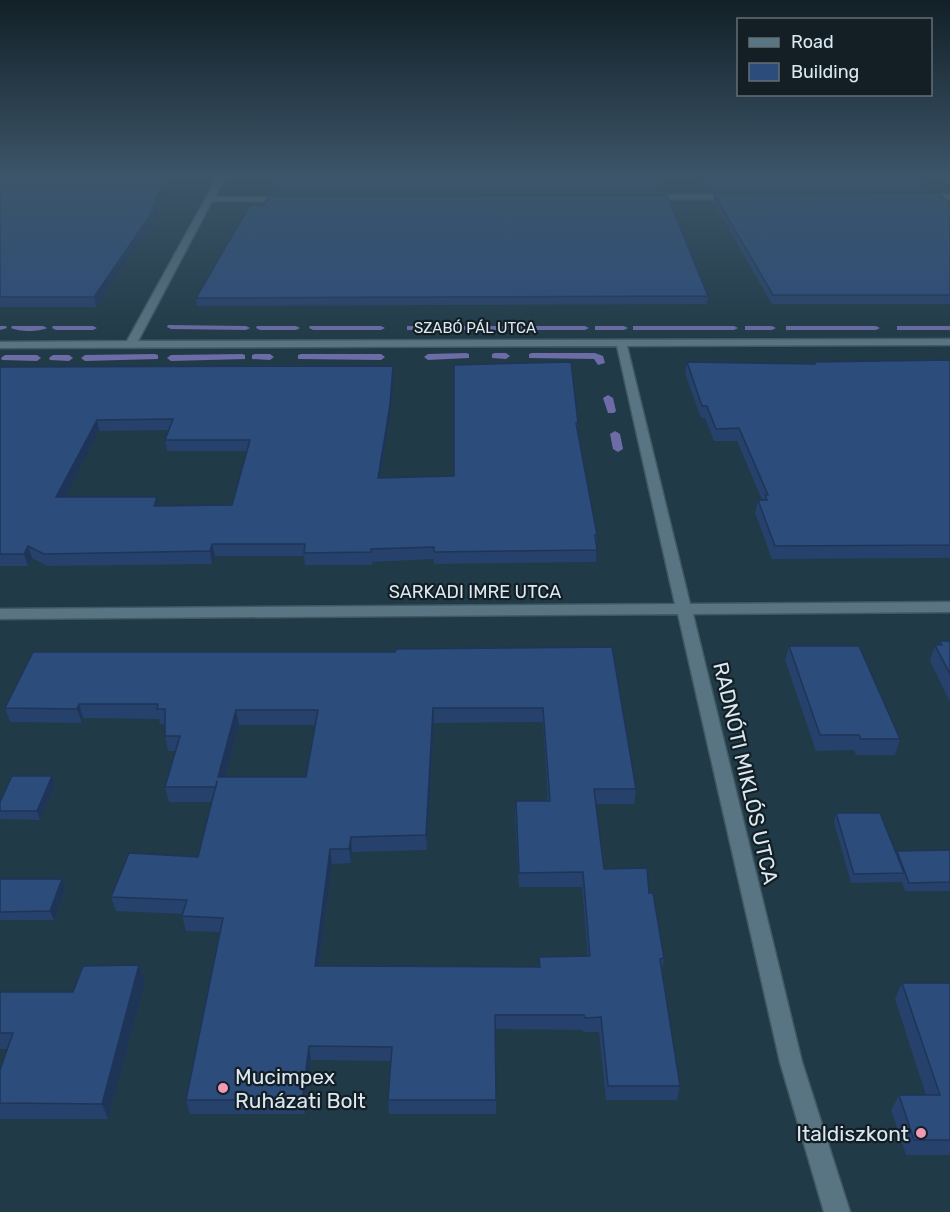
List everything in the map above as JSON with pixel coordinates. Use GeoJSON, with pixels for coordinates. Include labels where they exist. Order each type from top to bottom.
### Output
{"type":"FeatureCollection","features":[{"type":"Feature","properties":{"kind":"street"},"geometry":{"type":"LineString","coordinates":[[131,344],[192,233]]}},
{"type":"Feature","properties":{"kind":"street","name":"RADNÓTI MIKLÓS UTCA"},"geometry":{"type":"LineString","coordinates":[[621,342],[794,1074],[837,1212]]}},
{"type":"Feature","properties":{"kind":"street","name":"SZABÓ PÁL UTCA"},"geometry":{"type":"LineString","coordinates":[[0,345],[950,342]]}},
{"type":"Feature","properties":{"kind":"street","name":"SARKADI IMRE UTCA"},"geometry":{"type":"LineString","coordinates":[[0,614],[950,607]]}},
{"type":"Feature","properties":{"kind":"building"},"geometry":{"type":"Polygon","coordinates":[[[0,233],[138,233],[94,297],[0,297],[0,233]]]}},
{"type":"Feature","properties":{"kind":"building"},"geometry":{"type":"Polygon","coordinates":[[[234,233],[682,233],[708,296],[196,298],[234,233]]]}},
{"type":"Feature","properties":{"kind":"building"},"geometry":{"type":"Polygon","coordinates":[[[737,233],[950,233],[950,295],[773,295],[737,233]]]}},
{"type":"Feature","properties":{"kind":"building"},"geometry":{"type":"Polygon","coordinates":[[[950,360],[950,545],[775,546],[758,500],[767,500],[765,495],[768,495],[739,428],[716,429],[707,406],[702,406],[687,362],[815,364],[813,362],[950,360]]]}},
{"type":"Feature","properties":{"kind":"building"},"geometry":{"type":"Polygon","coordinates":[[[571,362],[578,423],[576,423],[597,535],[595,535],[597,550],[434,552],[434,547],[371,549],[371,552],[304,553],[305,544],[212,544],[210,551],[44,554],[28,546],[24,554],[0,554],[0,367],[393,366],[390,405],[378,478],[454,476],[454,365],[571,362]],[[173,419],[97,420],[56,497],[157,497],[154,506],[232,505],[250,440],[165,440],[173,419]]]}},
{"type":"Feature","properties":{"kind":"building"},"geometry":{"type":"Polygon","coordinates":[[[940,641],[950,641],[950,674],[935,645],[942,645],[940,641]]]}},
{"type":"Feature","properties":{"kind":"building"},"geometry":{"type":"Polygon","coordinates":[[[789,646],[859,646],[900,739],[861,739],[859,735],[820,735],[789,646]]]}},
{"type":"Feature","properties":{"kind":"building"},"geometry":{"type":"Polygon","coordinates":[[[612,647],[636,789],[594,789],[604,869],[647,868],[649,893],[653,893],[664,958],[660,959],[680,1086],[608,1086],[601,1017],[495,1015],[496,1100],[388,1100],[392,1047],[309,1046],[302,1100],[186,1100],[223,918],[182,916],[187,900],[111,897],[129,853],[198,857],[216,787],[165,787],[180,736],[165,736],[165,709],[157,709],[158,704],[79,704],[77,709],[5,708],[33,652],[395,652],[396,649],[612,647]],[[433,708],[426,835],[351,837],[349,849],[330,849],[315,966],[540,967],[539,957],[590,956],[583,872],[519,873],[516,801],[550,801],[543,708],[433,708]],[[236,710],[218,777],[306,777],[318,710],[236,710]]]}},
{"type":"Feature","properties":{"kind":"building"},"geometry":{"type":"Polygon","coordinates":[[[12,776],[52,776],[37,811],[0,811],[0,802],[12,776]]]}},
{"type":"Feature","properties":{"kind":"building"},"geometry":{"type":"Polygon","coordinates":[[[836,813],[880,813],[904,873],[854,874],[836,813]]]}},
{"type":"Feature","properties":{"kind":"building"},"geometry":{"type":"Polygon","coordinates":[[[950,850],[950,882],[909,883],[897,851],[950,850]]]}},
{"type":"Feature","properties":{"kind":"building"},"geometry":{"type":"Polygon","coordinates":[[[0,879],[62,879],[50,911],[0,912],[0,879]]]}},
{"type":"Feature","properties":{"kind":"building"},"geometry":{"type":"Polygon","coordinates":[[[139,965],[102,1104],[0,1103],[0,1070],[13,1033],[0,1033],[0,992],[73,992],[83,966],[139,965]]]}},
{"type":"Feature","properties":{"kind":"building"},"geometry":{"type":"Polygon","coordinates":[[[902,983],[950,983],[950,1140],[914,1140],[899,1095],[940,1095],[902,983]]]}},
{"type":"Feature","properties":{"kind":"waterway"},"geometry":{"type":"LineString","coordinates":[[171,327],[246,328]]}},
{"type":"Feature","properties":{"kind":"waterway"},"geometry":{"type":"LineString","coordinates":[[15,328],[43,328]]}},
{"type":"Feature","properties":{"kind":"waterway"},"geometry":{"type":"LineString","coordinates":[[56,328],[93,328]]}},
{"type":"Feature","properties":{"kind":"waterway"},"geometry":{"type":"LineString","coordinates":[[260,328],[296,328]]}},
{"type":"Feature","properties":{"kind":"waterway"},"geometry":{"type":"LineString","coordinates":[[313,328],[381,328]]}},
{"type":"Feature","properties":{"kind":"waterway"},"geometry":{"type":"LineString","coordinates":[[410,328],[472,328]]}},
{"type":"Feature","properties":{"kind":"waterway"},"geometry":{"type":"LineString","coordinates":[[483,328],[585,328]]}},
{"type":"Feature","properties":{"kind":"waterway"},"geometry":{"type":"LineString","coordinates":[[598,328],[624,328]]}},
{"type":"Feature","properties":{"kind":"waterway"},"geometry":{"type":"LineString","coordinates":[[636,328],[734,328]]}},
{"type":"Feature","properties":{"kind":"waterway"},"geometry":{"type":"LineString","coordinates":[[748,328],[772,328]]}},
{"type":"Feature","properties":{"kind":"waterway"},"geometry":{"type":"LineString","coordinates":[[789,328],[876,328]]}},
{"type":"Feature","properties":{"kind":"waterway"},"geometry":{"type":"LineString","coordinates":[[900,328],[950,328]]}},
{"type":"Feature","properties":{"kind":"waterway"},"geometry":{"type":"LineString","coordinates":[[428,357],[466,356]]}},
{"type":"Feature","properties":{"kind":"waterway"},"geometry":{"type":"LineString","coordinates":[[495,356],[506,356]]}},
{"type":"Feature","properties":{"kind":"waterway"},"geometry":{"type":"LineString","coordinates":[[532,356],[595,356],[600,358],[601,363]]}},
{"type":"Feature","properties":{"kind":"waterway"},"geometry":{"type":"LineString","coordinates":[[85,358],[155,357]]}},
{"type":"Feature","properties":{"kind":"waterway"},"geometry":{"type":"LineString","coordinates":[[171,358],[242,357]]}},
{"type":"Feature","properties":{"kind":"waterway"},"geometry":{"type":"LineString","coordinates":[[255,357],[270,357]]}},
{"type":"Feature","properties":{"kind":"waterway"},"geometry":{"type":"LineString","coordinates":[[301,357],[381,357]]}},
{"type":"Feature","properties":{"kind":"waterway"},"geometry":{"type":"LineString","coordinates":[[5,358],[37,358]]}},
{"type":"Feature","properties":{"kind":"waterway"},"geometry":{"type":"LineString","coordinates":[[53,358],[69,358]]}},
{"type":"Feature","properties":{"kind":"waterway"},"geometry":{"type":"LineString","coordinates":[[606,382],[607,391]]}},
{"type":"Feature","properties":{"kind":"waterway"},"geometry":{"type":"LineString","coordinates":[[608,398],[611,411]]}},
{"type":"Feature","properties":{"kind":"waterway"},"geometry":{"type":"LineString","coordinates":[[615,434],[618,449]]}},
{"type":"Feature","properties":{"kind":"place","name":"Mucimpex Ruházati Bolt"},"geometry":{"type":"Point","coordinates":[223,1088]}},
{"type":"Feature","properties":{"kind":"place","name":"Italdiszkont"},"geometry":{"type":"Point","coordinates":[921,1133]}}]}
